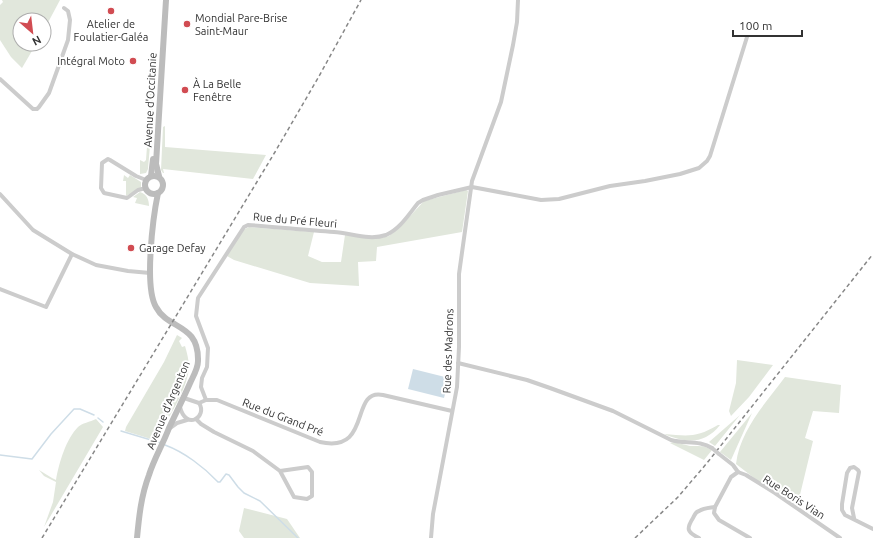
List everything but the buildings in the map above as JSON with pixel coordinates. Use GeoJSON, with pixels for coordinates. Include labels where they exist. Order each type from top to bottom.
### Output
{"type":"FeatureCollection","features":[{"type":"Feature","properties":{"kind":"main road","name":"Avenue d'Occitanie"},"geometry":{"type":"LineString","coordinates":[[153,218],[148,190],[153,161],[161,0]]}},
{"type":"Feature","properties":{"kind":"main road","name":"Avenue d'Occitanie"},"geometry":{"type":"LineString","coordinates":[[150,273],[153,218],[158,193],[162,191],[164,184],[156,168],[156,158],[166,0]]}},
{"type":"Feature","properties":{"kind":"main road"},"geometry":{"type":"LineString","coordinates":[[149,178],[159,176]]}},
{"type":"Feature","properties":{"kind":"main road"},"geometry":{"type":"LineString","coordinates":[[148,190],[158,193]]}},
{"type":"Feature","properties":{"kind":"main road","name":"Avenue d'Argenton"},"geometry":{"type":"LineString","coordinates":[[137,538],[142,499],[148,476],[184,398],[198,363],[197,351],[193,339],[186,331],[156,309],[152,298],[150,273]]}},
{"type":"Feature","properties":{"kind":"street","name":"Rue des Madrons"},"geometry":{"type":"LineString","coordinates":[[431,538],[433,514],[457,387],[459,274],[472,187],[476,170],[501,102],[517,22],[518,0]]}},
{"type":"Feature","properties":{"kind":"street"},"geometry":{"type":"LineString","coordinates":[[0,79],[35,110],[39,107],[48,96],[61,61],[70,30],[70,15],[64,8]]}},
{"type":"Feature","properties":{"kind":"street"},"geometry":{"type":"LineString","coordinates":[[472,187],[541,200],[553,200],[576,196],[610,186],[674,175],[699,168],[710,156],[747,37]]}},
{"type":"Feature","properties":{"kind":"street"},"geometry":{"type":"LineString","coordinates":[[148,190],[138,190],[127,198],[104,193],[101,188],[102,163],[108,159],[136,176],[149,178]]}},
{"type":"Feature","properties":{"kind":"street","name":"Rue du Pré Fleuri"},"geometry":{"type":"LineString","coordinates":[[206,400],[201,387],[202,378],[207,367],[208,348],[196,316],[198,298],[244,227],[248,225],[381,237],[396,229],[422,200],[472,187]]}},
{"type":"Feature","properties":{"kind":"street"},"geometry":{"type":"LineString","coordinates":[[0,194],[33,230],[72,254],[96,265],[128,271],[150,273]]}},
{"type":"Feature","properties":{"kind":"street"},"geometry":{"type":"LineString","coordinates":[[0,289],[46,307],[72,254]]}},
{"type":"Feature","properties":{"kind":"street","name":"Rue Boris Vian"},"geometry":{"type":"LineString","coordinates":[[458,363],[536,383],[613,411],[671,440],[685,443],[704,444],[720,454],[733,465],[738,472],[746,475],[775,493],[840,538]]}},
{"type":"Feature","properties":{"kind":"street","name":"Rue du Grand Pré"},"geometry":{"type":"LineString","coordinates":[[206,400],[217,400],[328,444],[346,439],[352,434],[357,428],[367,398],[373,395],[383,395],[452,412]]}},
{"type":"Feature","properties":{"kind":"street"},"geometry":{"type":"LineString","coordinates":[[184,398],[198,403],[206,400]]}},
{"type":"Feature","properties":{"kind":"street"},"geometry":{"type":"LineString","coordinates":[[170,428],[177,423],[196,419],[201,410],[198,403]]}},
{"type":"Feature","properties":{"kind":"street"},"geometry":{"type":"LineString","coordinates":[[180,407],[186,420]]}},
{"type":"Feature","properties":{"kind":"street"},"geometry":{"type":"LineString","coordinates":[[196,419],[214,432],[253,451],[280,471],[294,497],[307,499],[312,496],[312,472],[308,466],[280,471]]}},
{"type":"Feature","properties":{"kind":"street"},"geometry":{"type":"LineString","coordinates":[[854,518],[852,508],[859,472],[854,467],[850,468],[846,473],[842,510],[845,515],[854,518],[863,525],[873,529]]}},
{"type":"Feature","properties":{"kind":"street"},"geometry":{"type":"LineString","coordinates":[[738,472],[731,477],[715,507],[714,513],[719,520],[750,538]]}},
{"type":"Feature","properties":{"kind":"street"},"geometry":{"type":"LineString","coordinates":[[699,538],[690,532],[688,525],[696,512],[715,507]]}},
{"type":"Feature","properties":{"kind":"shaded area"},"geometry":{"type":"Polygon","coordinates":[[[2,0],[60,0],[52,15],[52,12],[12,12],[12,52],[31,52],[22,68],[11,57],[0,40],[0,5],[3,2],[2,0]]]}},
{"type":"Feature","properties":{"kind":"shaded area"},"geometry":{"type":"Polygon","coordinates":[[[150,89],[153,91],[152,125],[148,125],[150,89]]]}},
{"type":"Feature","properties":{"kind":"shaded area"},"geometry":{"type":"Polygon","coordinates":[[[165,126],[165,147],[266,155],[253,179],[163,169],[163,173],[161,170],[163,127],[165,126]]]}},
{"type":"Feature","properties":{"kind":"shaded area"},"geometry":{"type":"Polygon","coordinates":[[[148,133],[151,134],[148,169],[146,173],[140,174],[140,160],[144,162],[146,160],[148,133]]]}},
{"type":"Feature","properties":{"kind":"shaded area"},"geometry":{"type":"Polygon","coordinates":[[[124,175],[128,178],[130,175],[141,182],[141,188],[126,196],[126,181],[123,181],[124,175]]]}},
{"type":"Feature","properties":{"kind":"shaded area"},"geometry":{"type":"Polygon","coordinates":[[[466,190],[468,191],[462,232],[377,247],[376,261],[358,262],[359,286],[310,283],[234,260],[227,256],[243,230],[249,227],[314,232],[308,256],[322,262],[341,262],[345,235],[380,238],[389,236],[400,227],[424,201],[466,190]]]}},
{"type":"Feature","properties":{"kind":"shaded area"},"geometry":{"type":"Polygon","coordinates":[[[140,192],[147,198],[149,206],[135,203],[137,198],[133,197],[140,192]]]}},
{"type":"Feature","properties":{"kind":"shaded area"},"geometry":{"type":"Polygon","coordinates":[[[177,335],[182,338],[179,341],[182,347],[185,346],[189,368],[184,387],[176,405],[157,439],[151,439],[125,431],[164,362],[177,335]]]}},
{"type":"Feature","properties":{"kind":"shaded area"},"geometry":{"type":"Polygon","coordinates":[[[737,360],[773,365],[749,397],[731,416],[729,411],[736,383],[737,360]]]}},
{"type":"Feature","properties":{"kind":"shaded area"},"geometry":{"type":"Polygon","coordinates":[[[413,369],[449,378],[444,398],[408,389],[413,369]]]}},
{"type":"Feature","properties":{"kind":"shaded area"},"geometry":{"type":"Polygon","coordinates":[[[785,377],[841,385],[839,413],[813,411],[805,438],[813,441],[798,503],[758,481],[736,464],[738,452],[754,418],[785,377]]]}},
{"type":"Feature","properties":{"kind":"shaded area"},"geometry":{"type":"Polygon","coordinates":[[[752,413],[731,460],[720,452],[752,413]]]}},
{"type":"Feature","properties":{"kind":"shaded area"},"geometry":{"type":"Polygon","coordinates":[[[740,415],[715,446],[709,442],[740,415]]]}},
{"type":"Feature","properties":{"kind":"shaded area"},"geometry":{"type":"Polygon","coordinates":[[[96,419],[103,427],[44,527],[53,502],[56,482],[44,476],[39,470],[56,480],[59,466],[70,438],[80,426],[96,419]]]}},
{"type":"Feature","properties":{"kind":"shaded area"},"geometry":{"type":"Polygon","coordinates":[[[720,425],[708,436],[701,439],[687,440],[664,434],[698,434],[720,425]]]}},
{"type":"Feature","properties":{"kind":"shaded area"},"geometry":{"type":"Polygon","coordinates":[[[674,442],[690,446],[709,448],[712,450],[704,460],[670,443],[674,442]]]}},
{"type":"Feature","properties":{"kind":"shaded area"},"geometry":{"type":"Polygon","coordinates":[[[244,508],[287,519],[300,538],[244,538],[239,531],[244,508]]]}},
{"type":"Feature","properties":{"kind":"waterway"},"geometry":{"type":"LineString","coordinates":[[0,455],[32,459],[51,434],[74,409],[80,409],[94,415]]}},
{"type":"Feature","properties":{"kind":"waterway"},"geometry":{"type":"LineString","coordinates":[[98,418],[103,422]]}},
{"type":"Feature","properties":{"kind":"waterway"},"geometry":{"type":"LineString","coordinates":[[121,431],[161,443]]}},
{"type":"Feature","properties":{"kind":"waterway"},"geometry":{"type":"LineString","coordinates":[[165,445],[193,460],[218,482],[220,482],[226,474],[229,475],[244,493],[260,501],[298,538]]}},
{"type":"Feature","properties":{"kind":"railway"},"geometry":{"type":"LineString","coordinates":[[42,538],[275,152],[361,0]]}},
{"type":"Feature","properties":{"kind":"railway"},"geometry":{"type":"LineString","coordinates":[[635,538],[678,497],[707,463],[873,254]]}},
{"type":"Feature","properties":{"kind":"place","name":"Atelier de Foulatier-Galéa"},"geometry":{"type":"Point","coordinates":[111,11]}},
{"type":"Feature","properties":{"kind":"place","name":"Mondial Pare-Brise Saint-Maur"},"geometry":{"type":"Point","coordinates":[187,24]}},
{"type":"Feature","properties":{"kind":"place","name":"Intégral Moto"},"geometry":{"type":"Point","coordinates":[133,61]}},
{"type":"Feature","properties":{"kind":"place","name":"À La Belle Fenêtre"},"geometry":{"type":"Point","coordinates":[185,90]}},
{"type":"Feature","properties":{"kind":"place","name":"Garage Defay"},"geometry":{"type":"Point","coordinates":[131,248]}}]}
